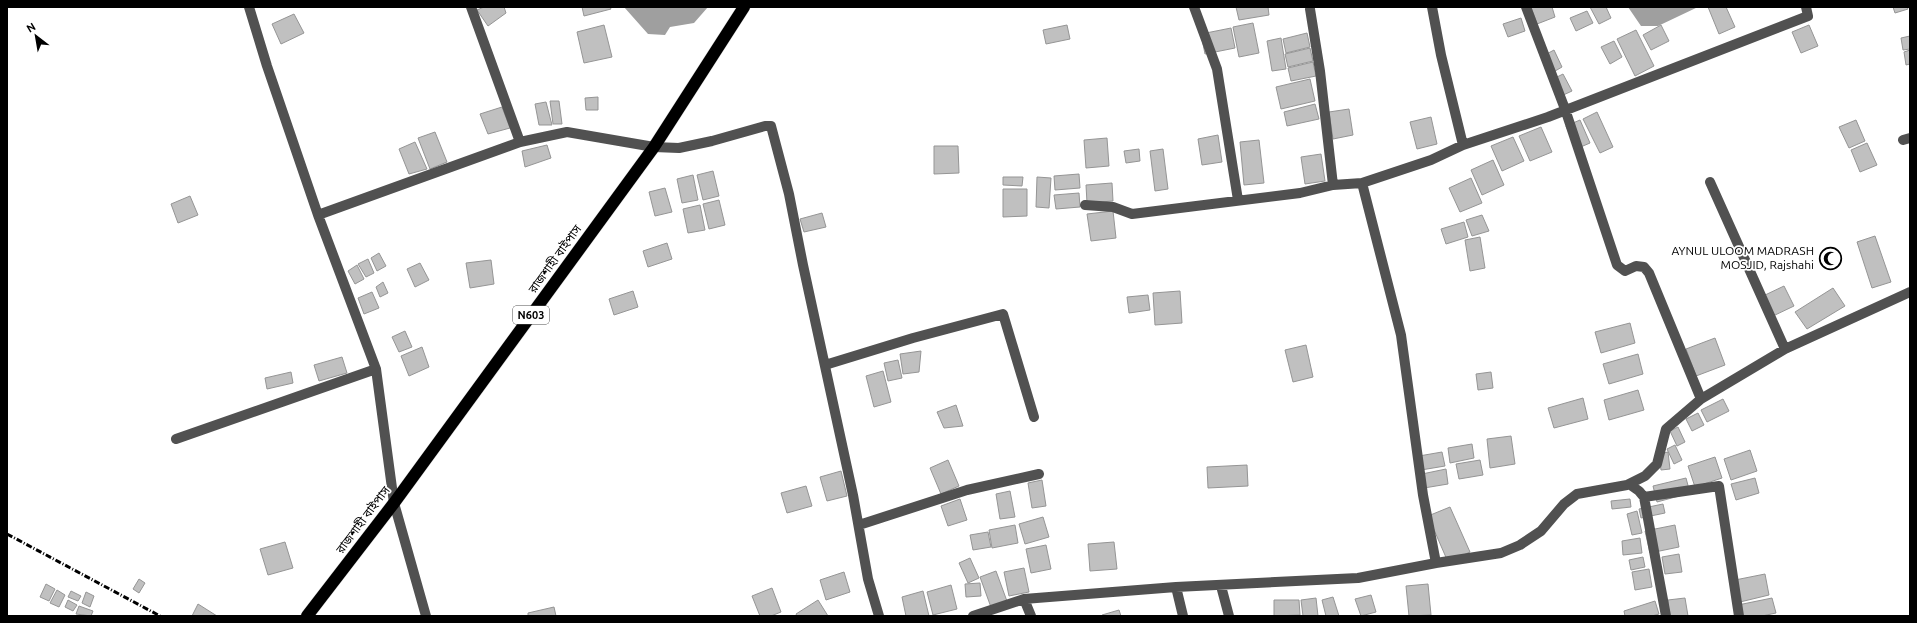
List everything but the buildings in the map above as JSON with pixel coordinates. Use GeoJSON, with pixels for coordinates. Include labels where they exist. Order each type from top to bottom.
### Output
{"type":"FeatureCollection","features":[{"type":"Feature","properties":{"kind":"highway","name":"রাজশাহী বাইপাস"},"geometry":{"type":"LineString","coordinates":[[307,616],[394,503],[654,147],[744,7]]}},
{"type":"Feature","properties":{"kind":"street"},"geometry":{"type":"LineString","coordinates":[[249,7],[267,66],[318,215],[376,369],[394,503],[426,616]]}},
{"type":"Feature","properties":{"kind":"street"},"geometry":{"type":"LineString","coordinates":[[471,7],[520,142]]}},
{"type":"Feature","properties":{"kind":"street"},"geometry":{"type":"LineString","coordinates":[[1194,7],[1217,69],[1238,200]]}},
{"type":"Feature","properties":{"kind":"street"},"geometry":{"type":"LineString","coordinates":[[1432,7],[1440,55],[1463,145]]}},
{"type":"Feature","properties":{"kind":"street"},"geometry":{"type":"LineString","coordinates":[[1526,7],[1565,109],[1618,266],[1625,270],[1636,266],[1644,266],[1649,273],[1701,399]]}},
{"type":"Feature","properties":{"kind":"street"},"geometry":{"type":"LineString","coordinates":[[1085,205],[1113,207],[1132,214],[1300,193],[1333,185],[1362,183],[1431,160],[1463,145],[1548,117],[1565,109],[1755,38],[1808,16],[1806,7]]}},
{"type":"Feature","properties":{"kind":"street"},"geometry":{"type":"LineString","coordinates":[[1310,9],[1320,71],[1333,185]]}},
{"type":"Feature","properties":{"kind":"street"},"geometry":{"type":"LineString","coordinates":[[318,215],[520,142],[567,132],[654,147],[679,148],[712,142],[765,126],[771,126],[789,194],[859,525],[868,579],[879,616]]}},
{"type":"Feature","properties":{"kind":"street"},"geometry":{"type":"LineString","coordinates":[[1710,182],[1785,349]]}},
{"type":"Feature","properties":{"kind":"street"},"geometry":{"type":"LineString","coordinates":[[1362,183],[1401,335],[1423,495],[1436,563]]}},
{"type":"Feature","properties":{"kind":"street"},"geometry":{"type":"LineString","coordinates":[[973,616],[1024,599],[1176,587],[1221,586],[1358,578],[1436,563],[1501,553],[1520,545],[1541,531],[1564,504],[1577,494],[1599,491],[1629,484],[1645,476],[1657,464],[1666,429],[1701,399],[1785,349],[1910,292]]}},
{"type":"Feature","properties":{"kind":"street"},"geometry":{"type":"LineString","coordinates":[[825,365],[913,338],[1003,314],[1034,417]]}},
{"type":"Feature","properties":{"kind":"street"},"geometry":{"type":"LineString","coordinates":[[176,439],[376,369]]}},
{"type":"Feature","properties":{"kind":"street"},"geometry":{"type":"LineString","coordinates":[[859,525],[967,490],[1039,474]]}},
{"type":"Feature","properties":{"kind":"street"},"geometry":{"type":"LineString","coordinates":[[1629,484],[1639,490],[1644,497],[1666,616]]}},
{"type":"Feature","properties":{"kind":"street"},"geometry":{"type":"LineString","coordinates":[[1644,497],[1719,486],[1739,616]]}},
{"type":"Feature","properties":{"kind":"street"},"geometry":{"type":"LineString","coordinates":[[1221,586],[1229,616]]}},
{"type":"Feature","properties":{"kind":"street"},"geometry":{"type":"LineString","coordinates":[[1176,587],[1183,616]]}},
{"type":"Feature","properties":{"kind":"street"},"geometry":{"type":"LineString","coordinates":[[1024,599],[1030,616]]}},
{"type":"Feature","properties":{"kind":"shaded area"},"geometry":{"type":"Polygon","coordinates":[[[624,7],[708,7],[694,23],[670,27],[665,35],[648,34],[624,7]]]}},
{"type":"Feature","properties":{"kind":"shaded area"},"geometry":{"type":"Polygon","coordinates":[[[1628,7],[1698,7],[1658,26],[1641,26],[1628,7]]]}},
{"type":"Feature","properties":{"kind":"railway"},"geometry":{"type":"LineString","coordinates":[[7,534],[160,616]]}},
{"type":"Feature","properties":{"kind":"place","name":"AYNUL ULOOM MADRASH MOSJID, Rajshahi"},"geometry":{"type":"Point","coordinates":[1830,258]}}]}
